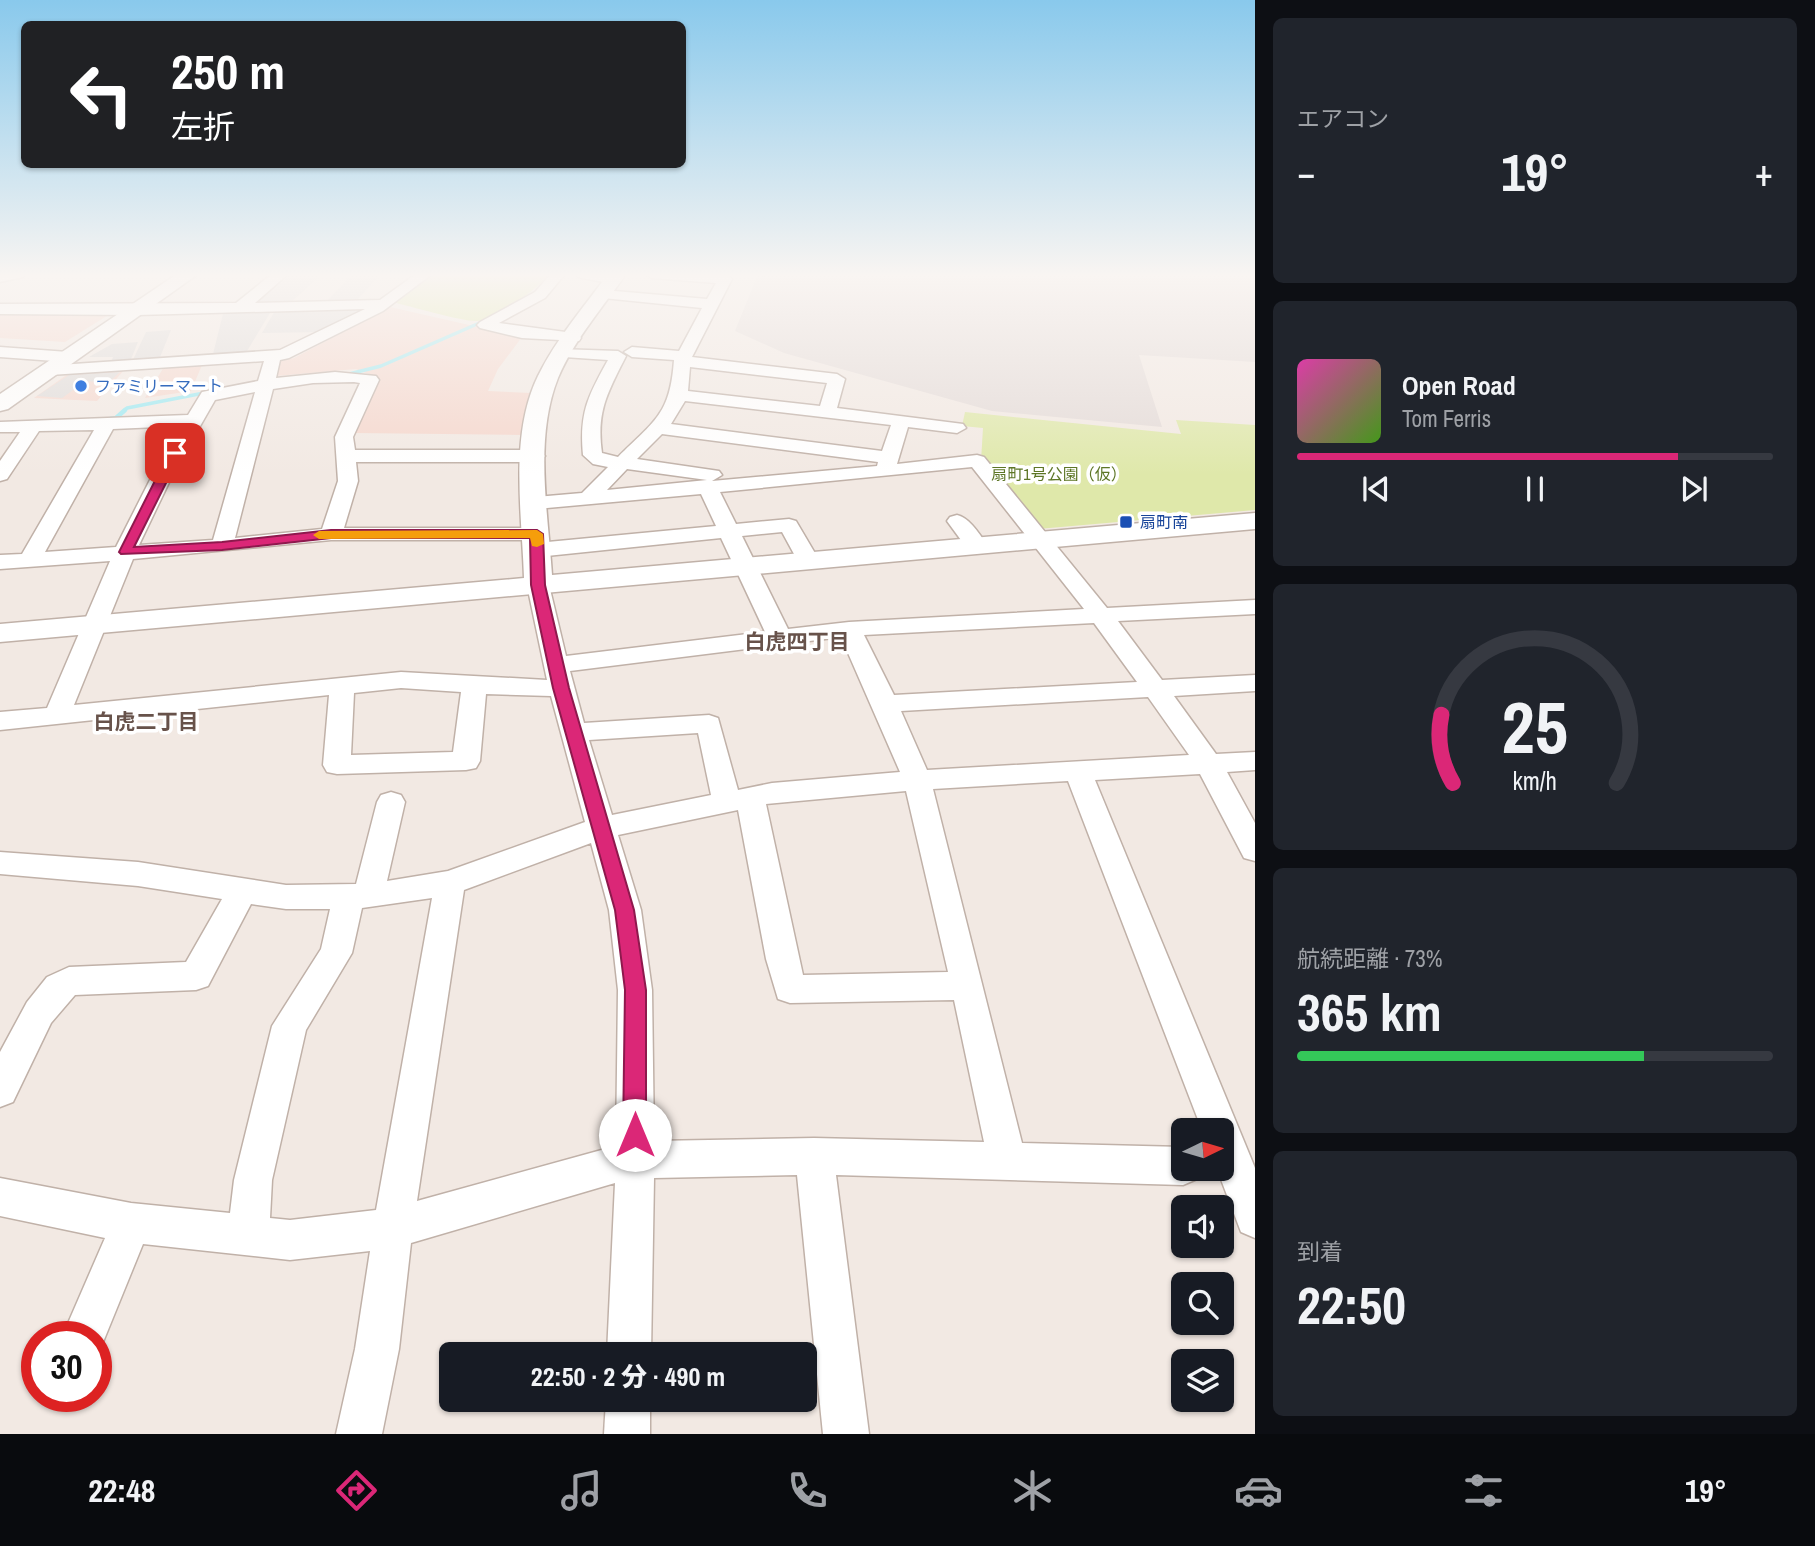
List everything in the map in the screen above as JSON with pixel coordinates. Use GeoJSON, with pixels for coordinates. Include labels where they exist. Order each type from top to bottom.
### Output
{"type":"FeatureCollection","features":[{"type":"Feature","properties":{"kind":"street"},"geometry":{"type":"LineString","coordinates":[[0,404],[92,341]]}},
{"type":"Feature","properties":{"kind":"street"},"geometry":{"type":"LineString","coordinates":[[50,370],[273,358],[314,341]]}},
{"type":"Feature","properties":{"kind":"street"},"geometry":{"type":"LineString","coordinates":[[551,341],[618,356],[591,408],[589,428],[593,455],[600,460],[728,478],[744,483]]}},
{"type":"Feature","properties":{"kind":"street"},"geometry":{"type":"LineString","coordinates":[[571,341],[548,378],[540,402],[535,456],[538,585],[558,676],[625,910],[635,990],[635,1160],[629,1342]]}},
{"type":"Feature","properties":{"kind":"street"},"geometry":{"type":"LineString","coordinates":[[589,497],[670,415],[679,395],[683,358],[692,341]]}},
{"type":"Feature","properties":{"kind":"street"},"geometry":{"type":"LineString","coordinates":[[0,352],[68,357]]}},
{"type":"Feature","properties":{"kind":"street"},"geometry":{"type":"LineString","coordinates":[[632,352],[837,379],[827,413]]}},
{"type":"Feature","properties":{"kind":"street"},"geometry":{"type":"LineString","coordinates":[[222,546],[273,358]]}},
{"type":"Feature","properties":{"kind":"street"},"geometry":{"type":"LineString","coordinates":[[57,715],[92,625],[125,552],[166,470],[208,396],[266,382],[355,375],[370,380],[344,437],[348,481],[331,534]]}},
{"type":"Feature","properties":{"kind":"street"},"geometry":{"type":"LineString","coordinates":[[679,395],[957,428]]}},
{"type":"Feature","properties":{"kind":"street"},"geometry":{"type":"LineString","coordinates":[[0,427],[195,421]]}},
{"type":"Feature","properties":{"kind":"street"},"geometry":{"type":"LineString","coordinates":[[887,465],[901,421]]}},
{"type":"Feature","properties":{"kind":"street"},"geometry":{"type":"LineString","coordinates":[[30,559],[107,424]]}},
{"type":"Feature","properties":{"kind":"street"},"geometry":{"type":"LineString","coordinates":[[0,475],[33,426]]}},
{"type":"Feature","properties":{"kind":"street"},"geometry":{"type":"LineString","coordinates":[[658,428],[887,465]]}},
{"type":"Feature","properties":{"kind":"street"},"geometry":{"type":"LineString","coordinates":[[346,456],[535,456]]}},
{"type":"Feature","properties":{"kind":"street"},"geometry":{"type":"LineString","coordinates":[[536,503],[744,483],[887,465],[977,461],[1042,540],[1155,688],[1209,764],[1255,850]]}},
{"type":"Feature","properties":{"kind":"street"},"geometry":{"type":"LineString","coordinates":[[707,486],[780,638]]}},
{"type":"Feature","properties":{"kind":"street"},"geometry":{"type":"LineString","coordinates":[[957,521],[977,545]]}},
{"type":"Feature","properties":{"kind":"street"},"geometry":{"type":"LineString","coordinates":[[0,633],[1255,521]]}},
{"type":"Feature","properties":{"kind":"street"},"geometry":{"type":"LineString","coordinates":[[0,562],[222,546],[331,534],[537,542],[789,525],[808,560]]}},
{"type":"Feature","properties":{"kind":"street"},"geometry":{"type":"LineString","coordinates":[[0,721],[413,680],[542,690],[558,676],[849,628],[1255,607]]}},
{"type":"Feature","properties":{"kind":"street"},"geometry":{"type":"LineString","coordinates":[[849,628],[917,780],[968,986],[1007,1161]]}},
{"type":"Feature","properties":{"kind":"street"},"geometry":{"type":"LineString","coordinates":[[885,704],[1255,683]]}},
{"type":"Feature","properties":{"kind":"street"},"geometry":{"type":"LineString","coordinates":[[342,686],[337,765],[466,761],[474,686]]}},
{"type":"Feature","properties":{"kind":"street"},"geometry":{"type":"LineString","coordinates":[[574,732],[709,724],[739,799],[790,989],[968,986]]}},
{"type":"Feature","properties":{"kind":"street"},"geometry":{"type":"LineString","coordinates":[[0,863],[138,874],[286,897],[357,896],[450,883],[603,827],[739,799],[814,788],[917,780],[1255,761]]}},
{"type":"Feature","properties":{"kind":"street"},"geometry":{"type":"LineString","coordinates":[[1078,772],[1217,1118]]}},
{"type":"Feature","properties":{"kind":"street"},"geometry":{"type":"LineString","coordinates":[[248,1235],[253,1180],[289,1026],[336,953],[345,922],[391,802]]}},
{"type":"Feature","properties":{"kind":"street"},"geometry":{"type":"LineString","coordinates":[[359,1434],[377,1349],[393,1228],[450,883]]}},
{"type":"Feature","properties":{"kind":"street"},"geometry":{"type":"LineString","coordinates":[[0,1090],[43,1006],[57,987],[69,981],[197,976],[243,890]]}},
{"type":"Feature","properties":{"kind":"street"},"geometry":{"type":"LineString","coordinates":[[814,1156],[846,1434]]}},
{"type":"Feature","properties":{"kind":"street"},"geometry":{"type":"LineString","coordinates":[[0,1197],[131,1223],[290,1240],[393,1228],[578,1173],[635,1160],[814,1156],[1171,1166]]}},
{"type":"Feature","properties":{"kind":"street"},"geometry":{"type":"LineString","coordinates":[[1234,1161],[1255,1218]]}},
{"type":"Feature","properties":{"kind":"street"},"geometry":{"type":"LineString","coordinates":[[91,1321],[131,1223]]}},
{"type":"Feature","properties":{"kind":"street"},"geometry":{"type":"LineString","coordinates":[[627,1434],[628,1412]]}},
{"type":"Feature","properties":{"kind":"shaded area"},"geometry":{"type":"Polygon","coordinates":[[[142,341],[167,341],[158,362],[131,364],[142,341]]]}},
{"type":"Feature","properties":{"kind":"shaded area"},"geometry":{"type":"Polygon","coordinates":[[[216,341],[253,341],[244,356],[212,358],[216,341]]]}},
{"type":"Feature","properties":{"kind":"shaded area"},"geometry":{"type":"Polygon","coordinates":[[[326,341],[519,341],[498,369],[488,391],[531,393],[524,435],[354,433],[378,378],[356,369],[276,376],[281,361],[294,358],[326,341]]]}},
{"type":"Feature","properties":{"kind":"shaded area"},"geometry":{"type":"Polygon","coordinates":[[[757,341],[1255,341],[1255,362],[1139,355],[1162,427],[992,411],[784,353],[757,341]]]}},
{"type":"Feature","properties":{"kind":"shaded area"},"geometry":{"type":"Polygon","coordinates":[[[138,342],[129,364],[110,365],[113,357],[89,357],[112,344],[138,342]]]}},
{"type":"Feature","properties":{"kind":"shaded area"},"geometry":{"type":"Polygon","coordinates":[[[202,365],[191,391],[145,398],[164,367],[202,365]]]}},
{"type":"Feature","properties":{"kind":"shaded area","name":"ファミリーマート"},"geometry":{"type":"Polygon","coordinates":[[[124,370],[97,401],[34,398],[68,374],[124,370]]]}},
{"type":"Feature","properties":{"kind":"shaded area"},"geometry":{"type":"Polygon","coordinates":[[[120,372],[108,383],[86,381],[62,398],[37,396],[69,375],[120,372]]]}},
{"type":"Feature","properties":{"kind":"green space","name":"扇町1号公園（仮）"},"geometry":{"type":"Polygon","coordinates":[[[965,412],[1181,434],[1176,420],[1255,425],[1255,510],[1038,529],[981,461],[983,428],[962,426],[965,412]]]}},
{"type":"Feature","properties":{"kind":"waterway"},"geometry":{"type":"LineString","coordinates":[[345,375],[381,366],[438,341]]}},
{"type":"Feature","properties":{"kind":"waterway"},"geometry":{"type":"LineString","coordinates":[[125,410],[209,392]]}},
{"type":"Feature","properties":{"kind":"waterway"},"geometry":{"type":"LineString","coordinates":[[110,419],[116,418],[125,410]]}},
{"type":"Feature","properties":{"kind":"slow traffic"},"geometry":{"type":"LineString","coordinates":[[319,535],[537,534],[537,544]]}},
{"type":"Feature","properties":{"kind":"place","name":"ファミリーマート"},"geometry":{"type":"Point","coordinates":[81,386]}},
{"type":"Feature","properties":{"kind":"place","name":"扇町南"},"geometry":{"type":"Point","coordinates":[1126,522]}},
{"type":"Feature","properties":{"kind":"district","name":"白虎四丁目"},"geometry":{"type":"Point","coordinates":[797,642]}},
{"type":"Feature","properties":{"kind":"district","name":"白虎二丁目"},"geometry":{"type":"Point","coordinates":[146,722]}},
{"type":"Feature","properties":{"kind":"route"},"geometry":{"type":"LineString","coordinates":[[175,453],[125,552],[222,546],[331,534],[537,534],[538,585],[561,688],[625,910],[635,990],[635,1135]]}}]}
